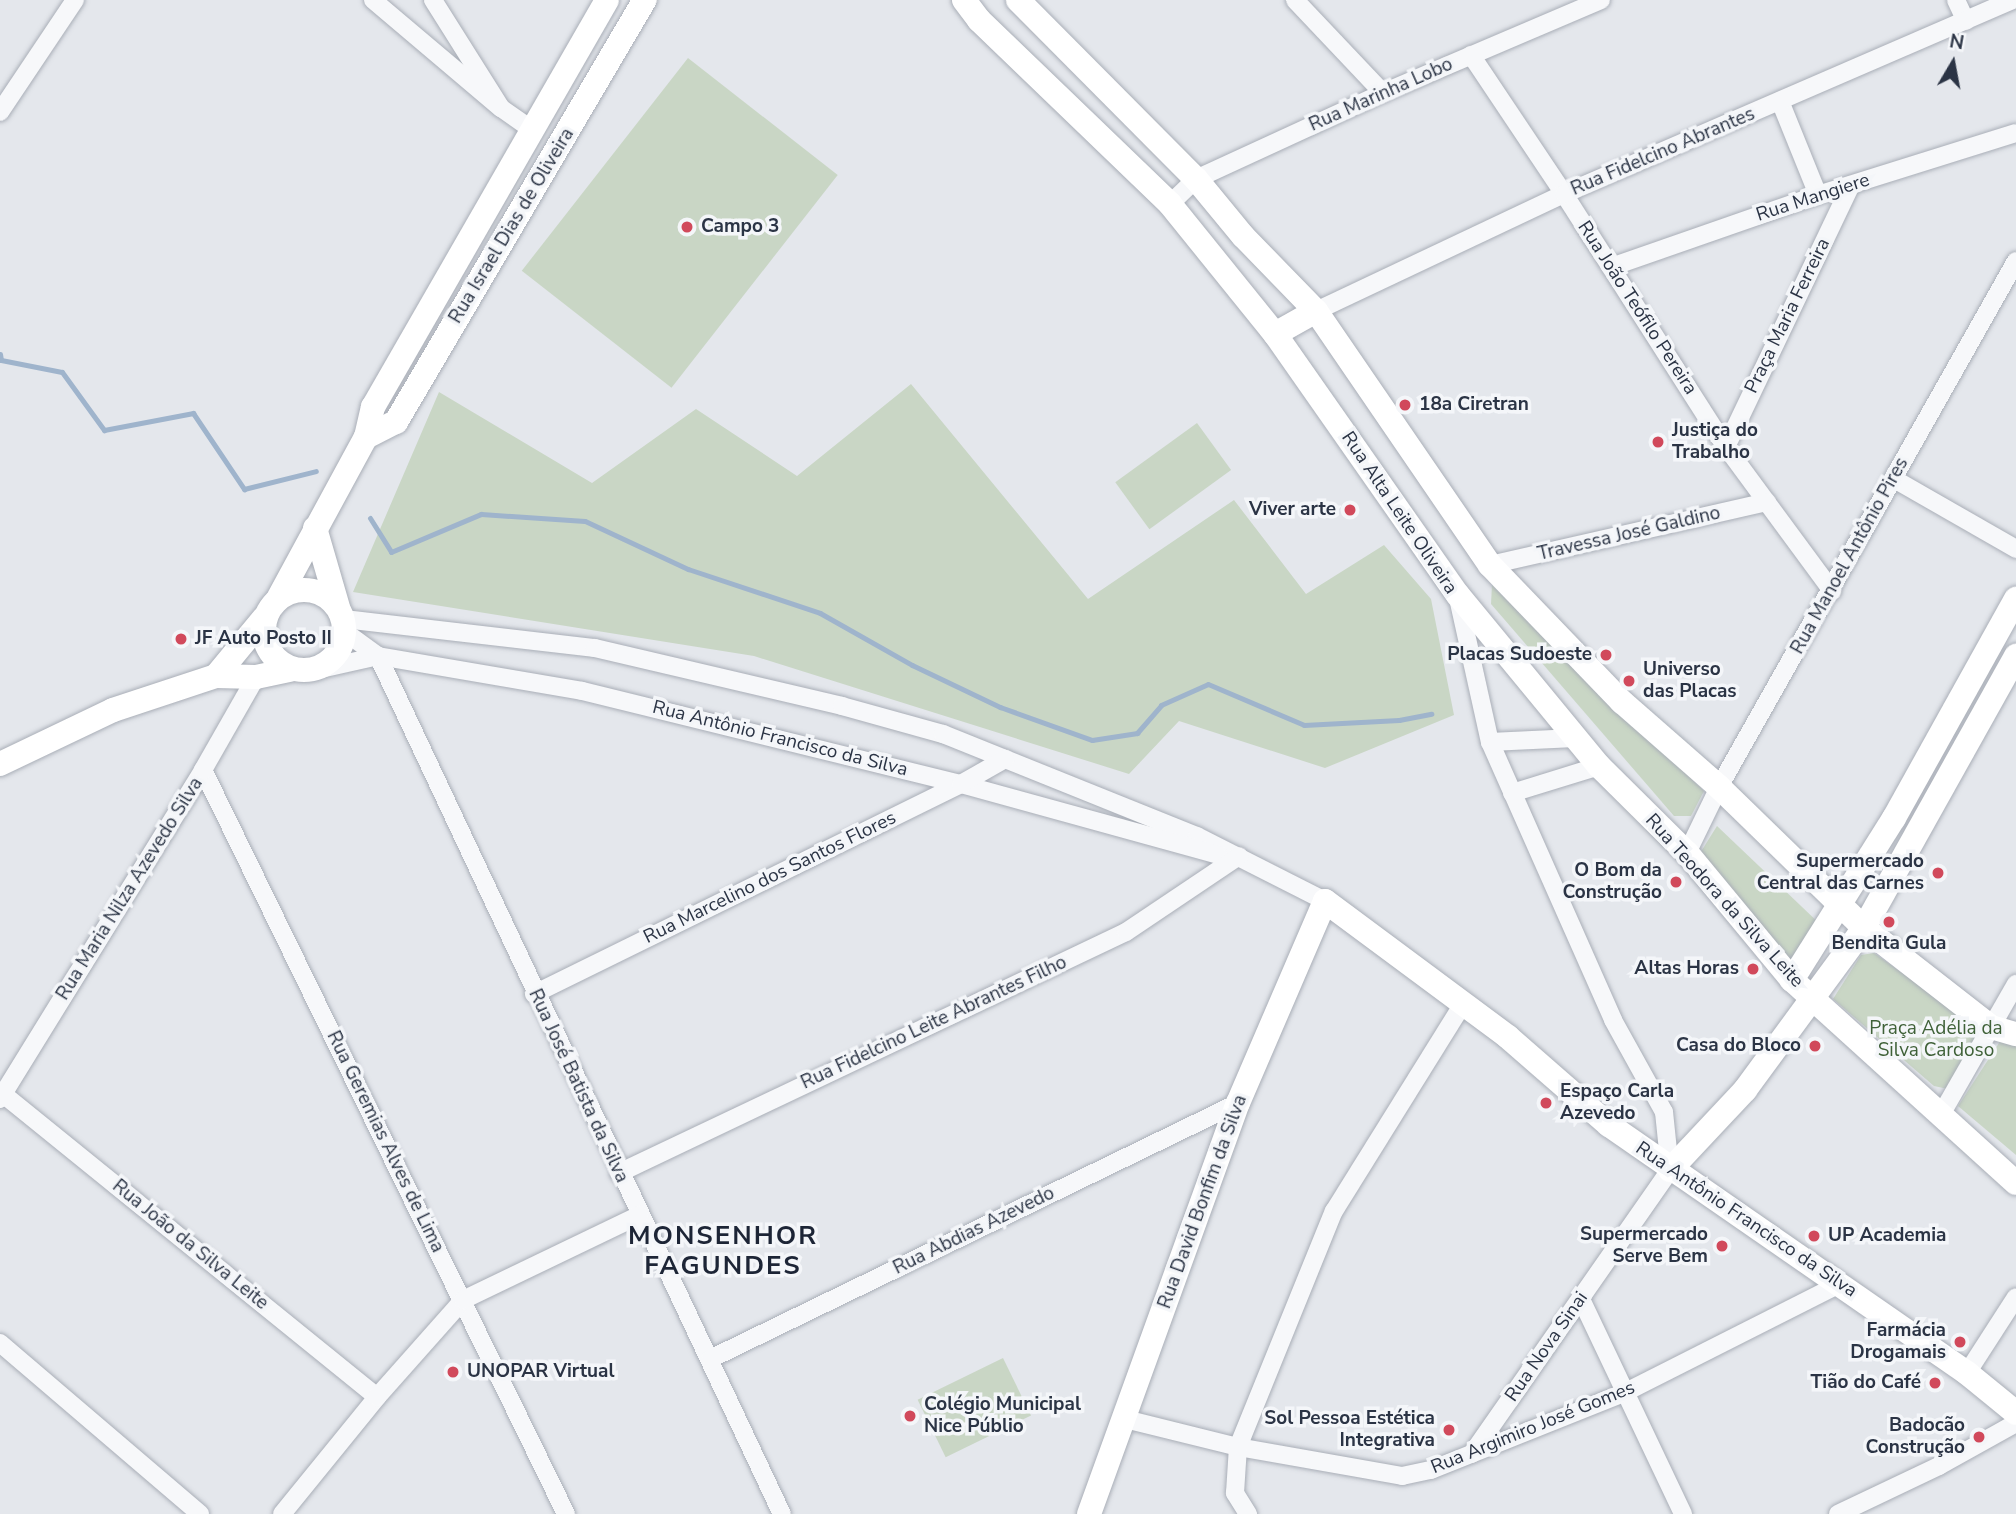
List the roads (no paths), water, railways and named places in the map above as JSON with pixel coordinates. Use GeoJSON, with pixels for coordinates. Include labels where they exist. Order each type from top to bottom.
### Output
{"type":"FeatureCollection","features":[{"type":"Feature","properties":{"kind":"main road","name":"Rua Israel Dias de Oliveira"},"geometry":{"type":"LineString","coordinates":[[366,437],[396,422],[645,0]]}},
{"type":"Feature","properties":{"kind":"main road","name":"Rua Alta Leite Oliveira"},"geometry":{"type":"LineString","coordinates":[[964,0],[979,20],[1170,204],[1275,334],[1458,595]]}},
{"type":"Feature","properties":{"kind":"main road"},"geometry":{"type":"LineString","coordinates":[[1018,0],[1196,179],[1243,236],[1316,311],[1490,565],[1622,702],[1719,787],[1864,928],[1991,1027],[2016,1034]]}},
{"type":"Feature","properties":{"kind":"main road","name":"Rua Israel Dias de Oliveira"},"geometry":{"type":"LineString","coordinates":[[279,597],[366,437],[373,407],[530,128],[605,1]]}},
{"type":"Feature","properties":{"kind":"main road"},"geometry":{"type":"LineString","coordinates":[[530,128],[559,146]]}},
{"type":"Feature","properties":{"kind":"main road"},"geometry":{"type":"LineString","coordinates":[[1275,334],[1316,311]]}},
{"type":"Feature","properties":{"kind":"main road"},"geometry":{"type":"LineString","coordinates":[[0,764],[113,710],[216,676],[256,677],[290,670],[316,670],[337,656],[342,619],[315,528]]}},
{"type":"Feature","properties":{"kind":"main road"},"geometry":{"type":"LineString","coordinates":[[216,676],[279,597],[304,589],[329,597],[342,619]]}},
{"type":"Feature","properties":{"kind":"main road","name":"Rua Teodora da Silva Leite"},"geometry":{"type":"LineString","coordinates":[[1458,595],[1599,766],[1687,853],[1792,980],[2016,1182]]}},
{"type":"Feature","properties":{"kind":"main road"},"geometry":{"type":"LineString","coordinates":[[1792,980],[1842,905],[1894,818],[2016,599]]}},
{"type":"Feature","properties":{"kind":"main road"},"geometry":{"type":"LineString","coordinates":[[264,618],[262,630],[270,654],[290,670]]}},
{"type":"Feature","properties":{"kind":"main road"},"geometry":{"type":"LineString","coordinates":[[1670,1170],[1745,1090],[1864,928],[2016,656]]}},
{"type":"Feature","properties":{"kind":"main road","name":"Rua Antônio Francisco da Silva"},"geometry":{"type":"LineString","coordinates":[[1325,901],[1508,1037],[1609,1125],[1670,1170],[1840,1284],[1966,1373],[2016,1413]]}},
{"type":"Feature","properties":{"kind":"main road","name":"Rua David Bonfim da Silva"},"geometry":{"type":"LineString","coordinates":[[1087,1512],[1125,1419],[1238,1103],[1325,901]]}},
{"type":"Feature","properties":{"kind":"street"},"geometry":{"type":"LineString","coordinates":[[0,112],[75,0]]}},
{"type":"Feature","properties":{"kind":"street"},"geometry":{"type":"LineString","coordinates":[[373,0],[501,108],[530,128]]}},
{"type":"Feature","properties":{"kind":"street"},"geometry":{"type":"LineString","coordinates":[[433,0],[501,108]]}},
{"type":"Feature","properties":{"kind":"street"},"geometry":{"type":"LineString","coordinates":[[1295,0],[1383,93]]}},
{"type":"Feature","properties":{"kind":"street","name":"Rua Marinha Lobo"},"geometry":{"type":"LineString","coordinates":[[1170,204],[1196,179],[1383,93],[1601,0]]}},
{"type":"Feature","properties":{"kind":"street"},"geometry":{"type":"LineString","coordinates":[[1956,0],[1966,21]]}},
{"type":"Feature","properties":{"kind":"street","name":"Rua Fidelcino Abrantes"},"geometry":{"type":"LineString","coordinates":[[1316,311],[1564,194],[2012,0]]}},
{"type":"Feature","properties":{"kind":"street","name":"Rua João Teófilo Pereira"},"geometry":{"type":"LineString","coordinates":[[1471,55],[1564,194],[1726,447],[1832,591]]}},
{"type":"Feature","properties":{"kind":"street"},"geometry":{"type":"LineString","coordinates":[[1780,101],[1818,195]]}},
{"type":"Feature","properties":{"kind":"street","name":"Rua Mangiere"},"geometry":{"type":"LineString","coordinates":[[1611,267],[1818,195],[2016,133]]}},
{"type":"Feature","properties":{"kind":"street","name":"Praça Maria Ferreira"},"geometry":{"type":"LineString","coordinates":[[1726,447],[1851,185]]}},
{"type":"Feature","properties":{"kind":"street","name":"Rua Manoel Antônio Pires"},"geometry":{"type":"LineString","coordinates":[[1687,853],[1719,787],[2016,261]]}},
{"type":"Feature","properties":{"kind":"street"},"geometry":{"type":"LineString","coordinates":[[1894,479],[2016,549]]}},
{"type":"Feature","properties":{"kind":"street","name":"Travessa José Galdino"},"geometry":{"type":"LineString","coordinates":[[1490,565],[1767,502]]}},
{"type":"Feature","properties":{"kind":"street","name":"Rua Alta Leite Oliveira"},"geometry":{"type":"LineString","coordinates":[[1458,595],[1490,742],[1613,1020],[1664,1112],[1670,1170]]}},
{"type":"Feature","properties":{"kind":"street"},"geometry":{"type":"LineString","coordinates":[[342,619],[377,656]]}},
{"type":"Feature","properties":{"kind":"street","name":"Rua Antônio Francisco da Silva"},"geometry":{"type":"LineString","coordinates":[[342,619],[595,648],[867,713],[943,734],[1239,856],[1325,901]]}},
{"type":"Feature","properties":{"kind":"street","name":"Rua Antônio Francisco da Silva"},"geometry":{"type":"LineString","coordinates":[[316,670],[377,656],[582,691],[961,784],[1217,855],[1239,856]]}},
{"type":"Feature","properties":{"kind":"street","name":"Rua José Batista da Silva"},"geometry":{"type":"LineString","coordinates":[[377,656],[534,994],[782,1514]]}},
{"type":"Feature","properties":{"kind":"street","name":"Rua Maria Nilza Azevedo Silva"},"geometry":{"type":"LineString","coordinates":[[2,1096],[203,770],[256,677]]}},
{"type":"Feature","properties":{"kind":"street"},"geometry":{"type":"LineString","coordinates":[[1490,742],[1575,738]]}},
{"type":"Feature","properties":{"kind":"street","name":"Rua Marcelino dos Santos Flores"},"geometry":{"type":"LineString","coordinates":[[534,994],[961,784],[1005,759]]}},
{"type":"Feature","properties":{"kind":"street"},"geometry":{"type":"LineString","coordinates":[[1512,793],[1599,766]]}},
{"type":"Feature","properties":{"kind":"street","name":"Rua Geremias Alves de Lima"},"geometry":{"type":"LineString","coordinates":[[203,770],[566,1514]]}},
{"type":"Feature","properties":{"kind":"street","name":"Rua Fidelcino Leite Abrantes Filho"},"geometry":{"type":"LineString","coordinates":[[619,1173],[1126,932],[1239,856]]}},
{"type":"Feature","properties":{"kind":"street"},"geometry":{"type":"LineString","coordinates":[[1941,1113],[2016,984]]}},
{"type":"Feature","properties":{"kind":"street"},"geometry":{"type":"LineString","coordinates":[[1248,1514],[1235,1493],[1237,1447],[1334,1210],[1463,1004]]}},
{"type":"Feature","properties":{"kind":"street","name":"Rua João da Silva Leite"},"geometry":{"type":"LineString","coordinates":[[2,1096],[377,1397]]}},
{"type":"Feature","properties":{"kind":"street","name":"Rua Abdias Azevedo"},"geometry":{"type":"LineString","coordinates":[[710,1359],[1238,1103]]}},
{"type":"Feature","properties":{"kind":"street","name":"Rua Nova Sinai"},"geometry":{"type":"LineString","coordinates":[[1472,1454],[1670,1170]]}},
{"type":"Feature","properties":{"kind":"street"},"geometry":{"type":"LineString","coordinates":[[282,1514],[377,1397],[463,1300],[640,1215]]}},
{"type":"Feature","properties":{"kind":"street","name":"Rua Argimiro José Gomes"},"geometry":{"type":"LineString","coordinates":[[1125,1419],[1237,1447],[1402,1476],[1431,1470],[1624,1393],[1840,1284]]}},
{"type":"Feature","properties":{"kind":"street"},"geometry":{"type":"LineString","coordinates":[[1966,1373],[2016,1297]]}},
{"type":"Feature","properties":{"kind":"street"},"geometry":{"type":"LineString","coordinates":[[1581,1298],[1683,1514]]}},
{"type":"Feature","properties":{"kind":"street"},"geometry":{"type":"LineString","coordinates":[[0,1343],[200,1514]]}},
{"type":"Feature","properties":{"kind":"street"},"geometry":{"type":"LineString","coordinates":[[1838,1514],[1939,1466],[2016,1423]]}},
{"type":"Feature","properties":{"kind":"waterway"},"geometry":{"type":"LineString","coordinates":[[0,354],[1,360],[62,372],[104,430],[193,413],[244,489],[316,471]]}},
{"type":"Feature","properties":{"kind":"waterway"},"geometry":{"type":"LineString","coordinates":[[370,518],[391,552],[481,514],[585,521],[688,569],[820,613],[912,665],[1000,707],[1092,740],[1137,733],[1161,705],[1208,684],[1304,725],[1399,720],[1431,714]]}},
{"type":"Feature","properties":{"kind":"place","name":"Campo 3"},"geometry":{"type":"Point","coordinates":[687,227]}},
{"type":"Feature","properties":{"kind":"place","name":"18a Ciretran"},"geometry":{"type":"Point","coordinates":[1405,405]}},
{"type":"Feature","properties":{"kind":"place","name":"Justiça do Trabalho"},"geometry":{"type":"Point","coordinates":[1658,442]}},
{"type":"Feature","properties":{"kind":"place","name":"Viver arte"},"geometry":{"type":"Point","coordinates":[1350,510]}},
{"type":"Feature","properties":{"kind":"place","name":"JF Auto Posto II"},"geometry":{"type":"Point","coordinates":[181,639]}},
{"type":"Feature","properties":{"kind":"place","name":"Placas Sudoeste"},"geometry":{"type":"Point","coordinates":[1606,655]}},
{"type":"Feature","properties":{"kind":"place","name":"Universo das Placas"},"geometry":{"type":"Point","coordinates":[1629,681]}},
{"type":"Feature","properties":{"kind":"place","name":"Supermercado Central das Carnes"},"geometry":{"type":"Point","coordinates":[1938,873]}},
{"type":"Feature","properties":{"kind":"place","name":"O Bom da Construção"},"geometry":{"type":"Point","coordinates":[1676,882]}},
{"type":"Feature","properties":{"kind":"place","name":"Bendita Gula"},"geometry":{"type":"Point","coordinates":[1889,922]}},
{"type":"Feature","properties":{"kind":"place","name":"Altas Horas"},"geometry":{"type":"Point","coordinates":[1753,969]}},
{"type":"Feature","properties":{"kind":"place","name":"Casa do Bloco"},"geometry":{"type":"Point","coordinates":[1815,1046]}},
{"type":"Feature","properties":{"kind":"place","name":"Espaço Carla Azevedo"},"geometry":{"type":"Point","coordinates":[1546,1103]}},
{"type":"Feature","properties":{"kind":"place","name":"UP Academia"},"geometry":{"type":"Point","coordinates":[1814,1236]}},
{"type":"Feature","properties":{"kind":"place","name":"Supermercado Serve Bem"},"geometry":{"type":"Point","coordinates":[1722,1246]}},
{"type":"Feature","properties":{"kind":"place","name":"Farmácia Drogamais"},"geometry":{"type":"Point","coordinates":[1960,1342]}},
{"type":"Feature","properties":{"kind":"place","name":"UNOPAR Virtual"},"geometry":{"type":"Point","coordinates":[453,1372]}},
{"type":"Feature","properties":{"kind":"place","name":"Tião do Café"},"geometry":{"type":"Point","coordinates":[1935,1383]}},
{"type":"Feature","properties":{"kind":"place","name":"Colégio Municipal Nice Públio"},"geometry":{"type":"Point","coordinates":[910,1416]}},
{"type":"Feature","properties":{"kind":"place","name":"Sol Pessoa Estética Integrativa"},"geometry":{"type":"Point","coordinates":[1449,1430]}},
{"type":"Feature","properties":{"kind":"place","name":"Badocão Construção"},"geometry":{"type":"Point","coordinates":[1979,1437]}},
{"type":"Feature","properties":{"kind":"district","name":"MONSENHOR FAGUNDES"},"geometry":{"type":"Point","coordinates":[723,1251]}},
{"type":"Feature","properties":{"kind":"park label","name":"Praça Adélia da Silva Cardoso"},"geometry":{"type":"Point","coordinates":[1936,1040]}}]}
